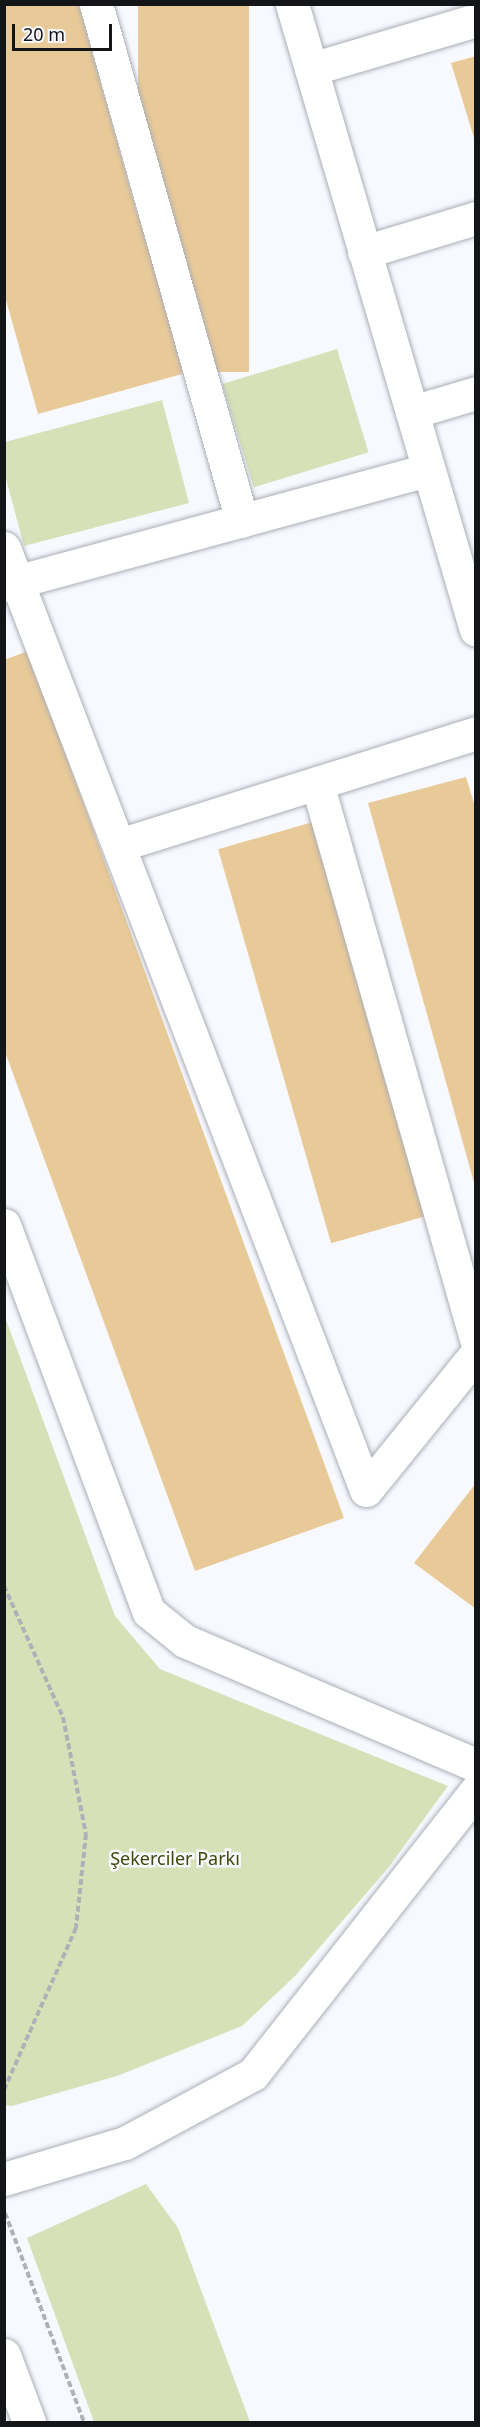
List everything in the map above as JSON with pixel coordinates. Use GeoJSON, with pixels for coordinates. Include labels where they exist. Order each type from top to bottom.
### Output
{"type":"FeatureCollection","features":[{"type":"Feature","properties":{"kind":"main road"},"geometry":{"type":"LineString","coordinates":[[96,4],[242,521]]}},
{"type":"Feature","properties":{"kind":"main road"},"geometry":{"type":"LineString","coordinates":[[292,4],[428,470],[469,587],[476,630]]}},
{"type":"Feature","properties":{"kind":"main road"},"geometry":{"type":"LineString","coordinates":[[311,69],[476,20]]}},
{"type":"Feature","properties":{"kind":"main road"},"geometry":{"type":"LineString","coordinates":[[364,252],[476,218]]}},
{"type":"Feature","properties":{"kind":"main road"},"geometry":{"type":"LineString","coordinates":[[412,412],[476,393]]}},
{"type":"Feature","properties":{"kind":"main road"},"geometry":{"type":"LineString","coordinates":[[10,583],[428,470]]}},
{"type":"Feature","properties":{"kind":"main road"},"geometry":{"type":"LineString","coordinates":[[4,548],[10,583],[119,845],[366,1490],[476,1354]]}},
{"type":"Feature","properties":{"kind":"main road"},"geometry":{"type":"LineString","coordinates":[[119,845],[476,733]]}},
{"type":"Feature","properties":{"kind":"main road"},"geometry":{"type":"LineString","coordinates":[[317,783],[476,1339]]}},
{"type":"Feature","properties":{"kind":"main road"},"geometry":{"type":"LineString","coordinates":[[4,1225],[149,1612],[185,1641],[476,1765]]}},
{"type":"Feature","properties":{"kind":"main road"},"geometry":{"type":"LineString","coordinates":[[4,2179],[125,2143],[253,2074],[476,1791]]}},
{"type":"Feature","properties":{"kind":"main road"},"geometry":{"type":"LineString","coordinates":[[4,2355],[29,2422]]}},
{"type":"Feature","properties":{"kind":"path"},"geometry":{"type":"LineString","coordinates":[[4,1586],[63,1717],[86,1834],[85,1888],[76,1928],[4,2090]]}},
{"type":"Feature","properties":{"kind":"path"},"geometry":{"type":"LineString","coordinates":[[4,2213],[84,2422]]}},
{"type":"Feature","properties":{"kind":"green space"},"geometry":{"type":"Polygon","coordinates":[[[337,349],[369,452],[254,487],[222,384],[337,349]]]}},
{"type":"Feature","properties":{"kind":"green space"},"geometry":{"type":"Polygon","coordinates":[[[162,400],[189,503],[24,546],[5,475],[5,442],[162,400]]]}},
{"type":"Feature","properties":{"kind":"green space","name":"Şekerciler Parkı"},"geometry":{"type":"Polygon","coordinates":[[[4,1314],[115,1616],[160,1669],[448,1786],[388,1868],[295,1976],[242,2026],[117,2076],[12,2106],[4,2105],[4,1314]]]}},
{"type":"Feature","properties":{"kind":"green space"},"geometry":{"type":"Polygon","coordinates":[[[146,2184],[178,2228],[250,2422],[94,2422],[27,2238],[146,2184]]]}},
{"type":"Feature","properties":{"kind":"building"},"geometry":{"type":"Polygon","coordinates":[[[138,4],[249,4],[249,372],[138,372],[138,4]]]}},
{"type":"Feature","properties":{"kind":"building"},"geometry":{"type":"Polygon","coordinates":[[[4,5],[79,5],[182,374],[38,414],[4,293],[4,5]]]}},
{"type":"Feature","properties":{"kind":"building"},"geometry":{"type":"Polygon","coordinates":[[[476,56],[476,141],[475,141],[451,63],[476,56]]]}},
{"type":"Feature","properties":{"kind":"building"},"geometry":{"type":"Polygon","coordinates":[[[28,651],[344,1518],[195,1571],[4,1049],[4,660],[28,651]]]}},
{"type":"Feature","properties":{"kind":"building"},"geometry":{"type":"Polygon","coordinates":[[[466,777],[476,810],[475,1186],[368,803],[466,777]]]}},
{"type":"Feature","properties":{"kind":"building"},"geometry":{"type":"Polygon","coordinates":[[[320,820],[433,1214],[331,1243],[218,849],[320,820]]]}},
{"type":"Feature","properties":{"kind":"building"},"geometry":{"type":"Polygon","coordinates":[[[476,1483],[476,1609],[414,1563],[476,1483]]]}}]}
